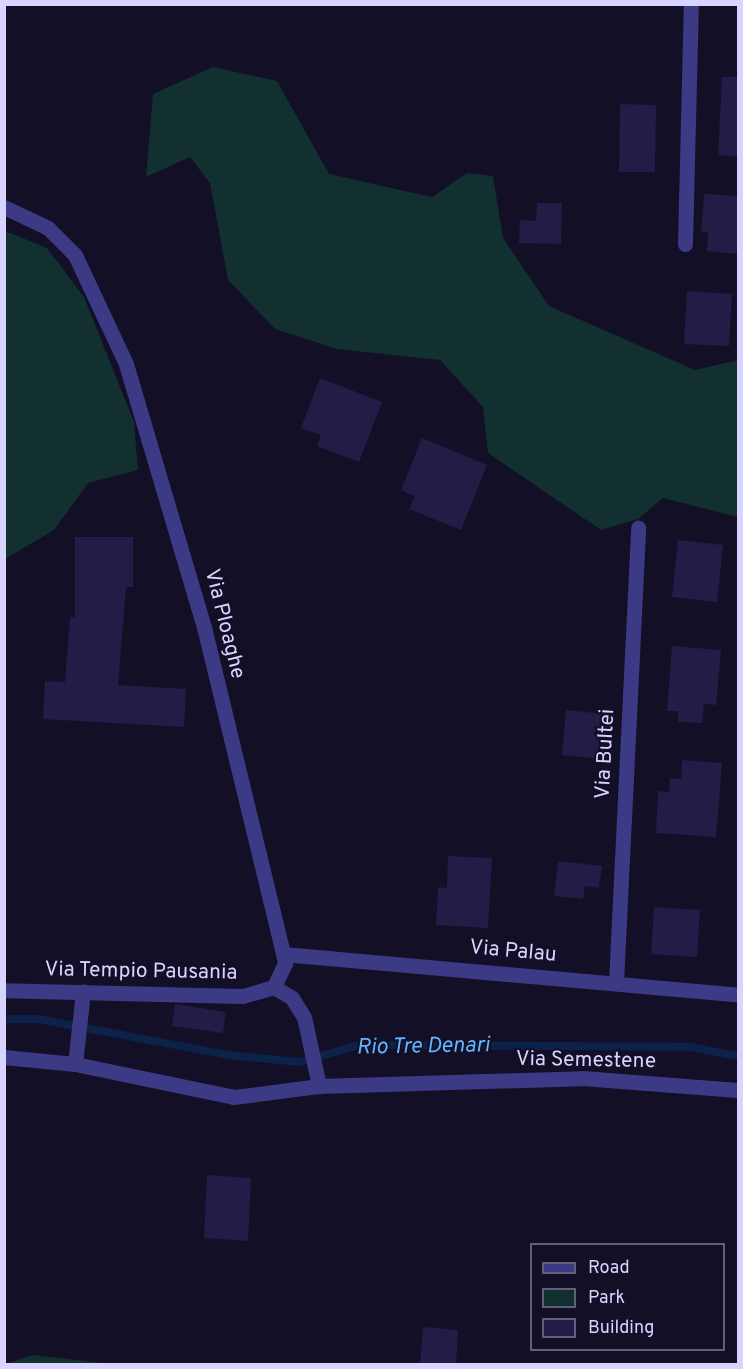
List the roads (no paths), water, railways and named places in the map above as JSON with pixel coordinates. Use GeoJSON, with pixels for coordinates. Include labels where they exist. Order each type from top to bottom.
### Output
{"type":"FeatureCollection","features":[{"type":"Feature","properties":{"kind":"street"},"geometry":{"type":"LineString","coordinates":[[685,244],[691,4]]}},
{"type":"Feature","properties":{"kind":"street","name":"Via Ploaghe"},"geometry":{"type":"LineString","coordinates":[[4,207],[48,228],[75,255],[126,364],[204,627],[283,954],[284,970],[274,987]]}},
{"type":"Feature","properties":{"kind":"street","name":"Via Bultei"},"geometry":{"type":"LineString","coordinates":[[616,982],[638,528]]}},
{"type":"Feature","properties":{"kind":"street","name":"Via Palau"},"geometry":{"type":"LineString","coordinates":[[283,954],[616,982],[738,995]]}},
{"type":"Feature","properties":{"kind":"street"},"geometry":{"type":"LineString","coordinates":[[274,987],[292,998],[304,1017],[319,1086]]}},
{"type":"Feature","properties":{"kind":"street","name":"Via Tempio Pausania"},"geometry":{"type":"LineString","coordinates":[[4,990],[242,996],[274,987]]}},
{"type":"Feature","properties":{"kind":"street"},"geometry":{"type":"LineString","coordinates":[[75,1064],[83,991]]}},
{"type":"Feature","properties":{"kind":"street","name":"Via Semestene"},"geometry":{"type":"LineString","coordinates":[[4,1057],[75,1064],[218,1096],[319,1086],[582,1078],[738,1090]]}},
{"type":"Feature","properties":{"kind":"waterway","name":"Rio Tre Denari"},"geometry":{"type":"LineString","coordinates":[[4,1019],[38,1019],[228,1055],[300,1062],[359,1045],[691,1047],[738,1056]]}}]}
